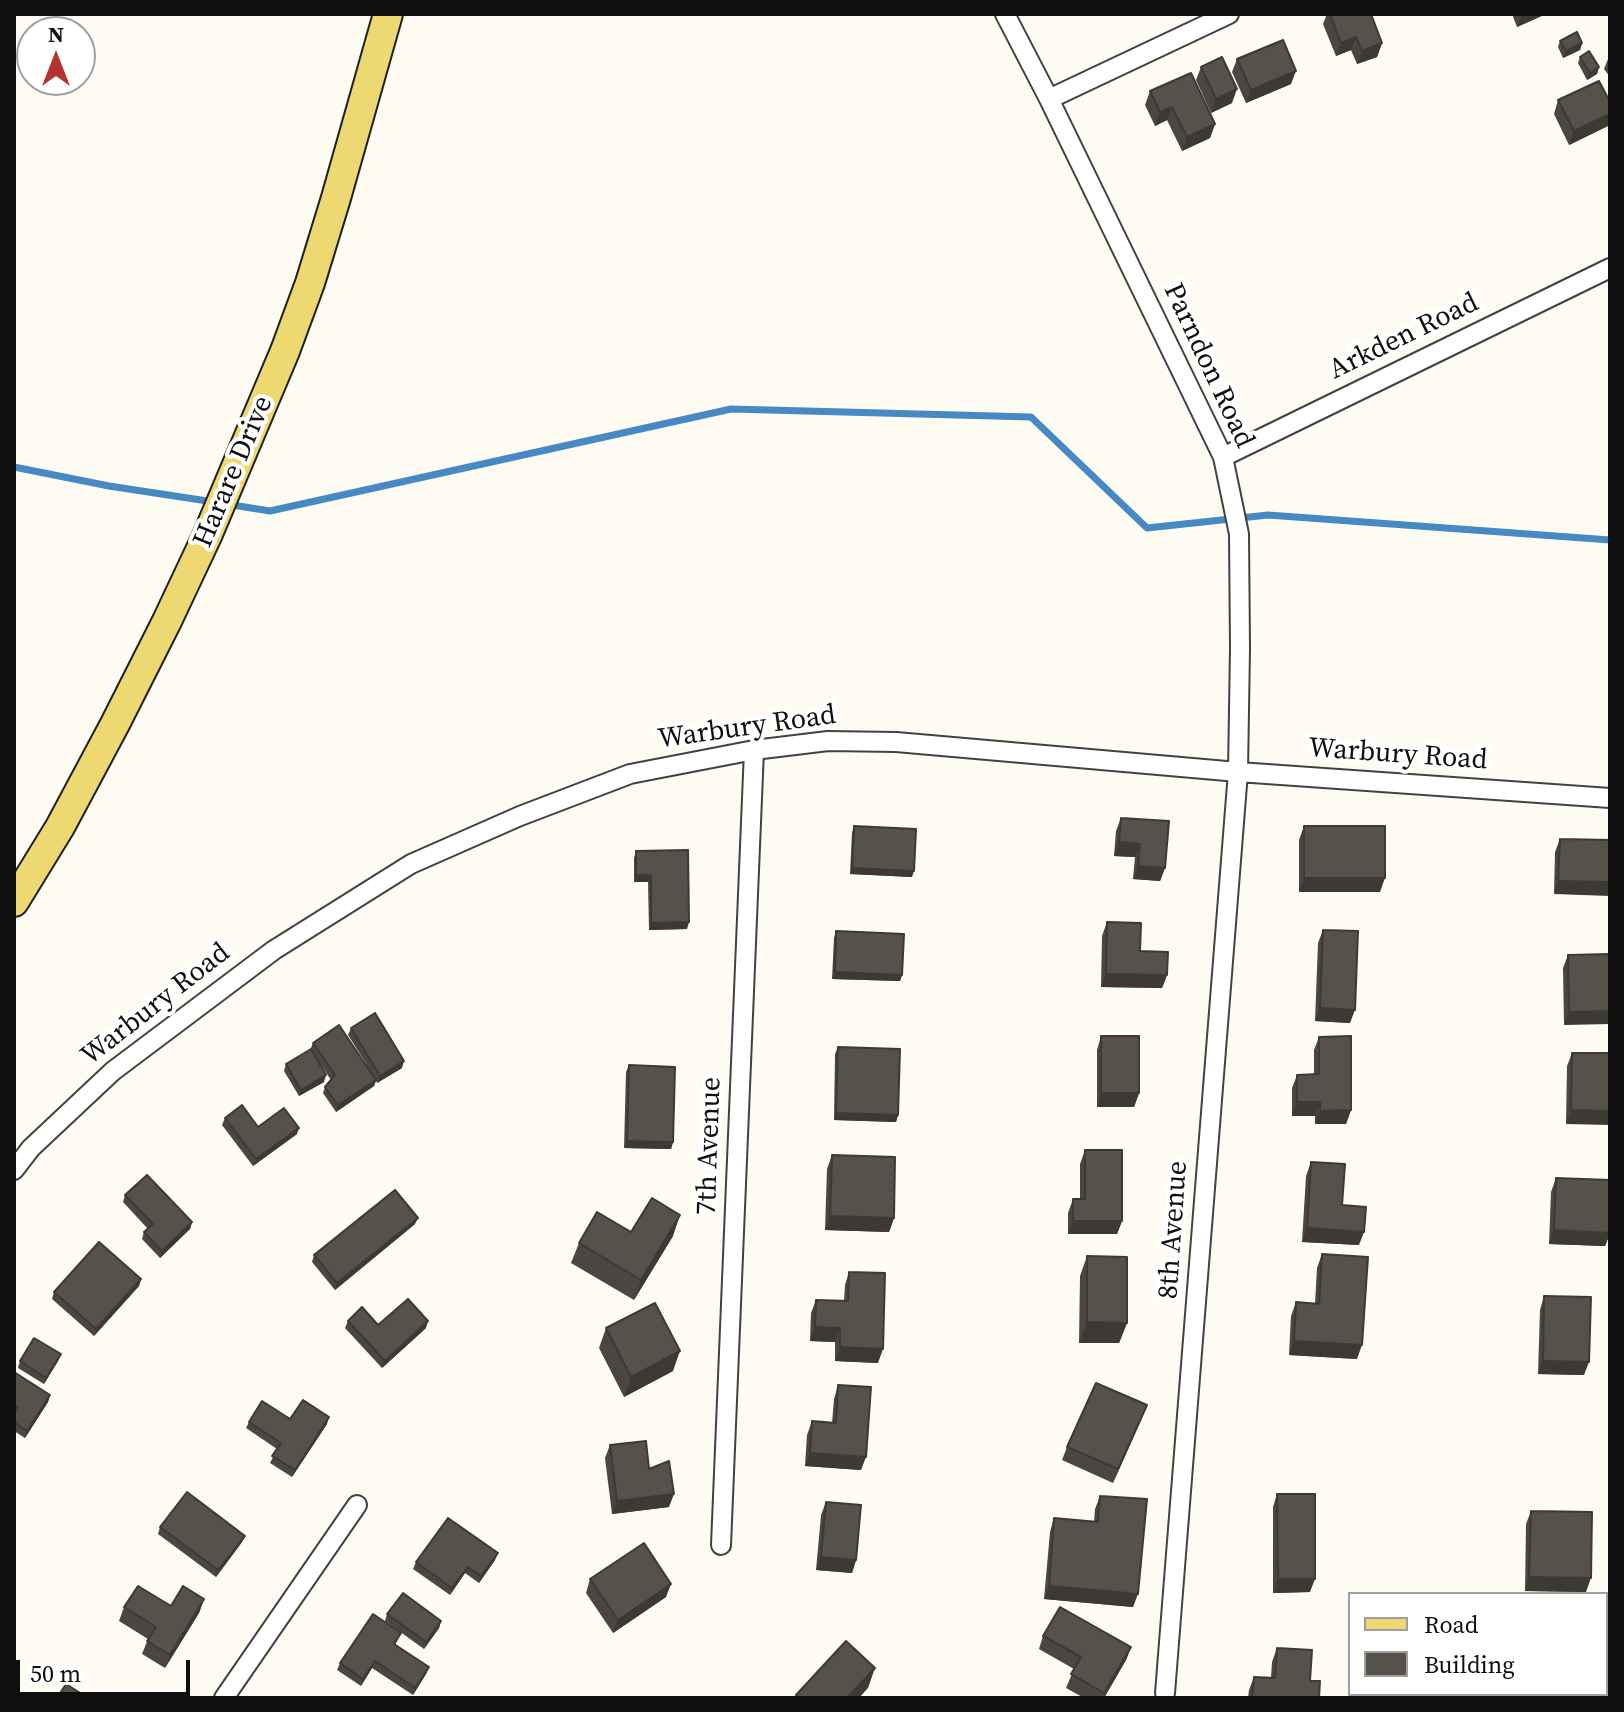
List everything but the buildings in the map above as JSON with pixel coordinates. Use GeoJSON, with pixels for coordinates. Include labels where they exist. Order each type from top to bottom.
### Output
{"type":"FeatureCollection","features":[{"type":"Feature","properties":{"kind":"main road","name":"Harare Drive"},"geometry":{"type":"LineString","coordinates":[[14,902],[60,827],[167,621],[207,536],[285,351],[336,198],[388,14]]}},
{"type":"Feature","properties":{"kind":"street","name":"Parndon Road"},"geometry":{"type":"LineString","coordinates":[[1005,14],[1223,457],[1239,534],[1238,772]]}},
{"type":"Feature","properties":{"kind":"street"},"geometry":{"type":"LineString","coordinates":[[1049,99],[1229,14]]}},
{"type":"Feature","properties":{"kind":"street","name":"Arkden Road"},"geometry":{"type":"LineString","coordinates":[[1223,457],[1610,268]]}},
{"type":"Feature","properties":{"kind":"street","name":"Warbury Road"},"geometry":{"type":"LineString","coordinates":[[14,1170],[31,1148],[113,1071],[274,950],[411,864],[520,816],[630,774],[754,750],[828,741],[896,742],[1238,772],[1610,798]]}},
{"type":"Feature","properties":{"kind":"street","name":"7th Avenue"},"geometry":{"type":"LineString","coordinates":[[721,1545],[754,750]]}},
{"type":"Feature","properties":{"kind":"street","name":"8th Avenue"},"geometry":{"type":"LineString","coordinates":[[1165,1693],[1238,772]]}},
{"type":"Feature","properties":{"kind":"street"},"geometry":{"type":"LineString","coordinates":[[224,1698],[357,1505]]}},
{"type":"Feature","properties":{"kind":"waterway"},"geometry":{"type":"LineString","coordinates":[[226,504],[270,511],[731,409],[1031,417],[1147,528],[1268,515],[1610,540]]}},
{"type":"Feature","properties":{"kind":"waterway"},"geometry":{"type":"LineString","coordinates":[[14,467],[214,502]]}}]}
